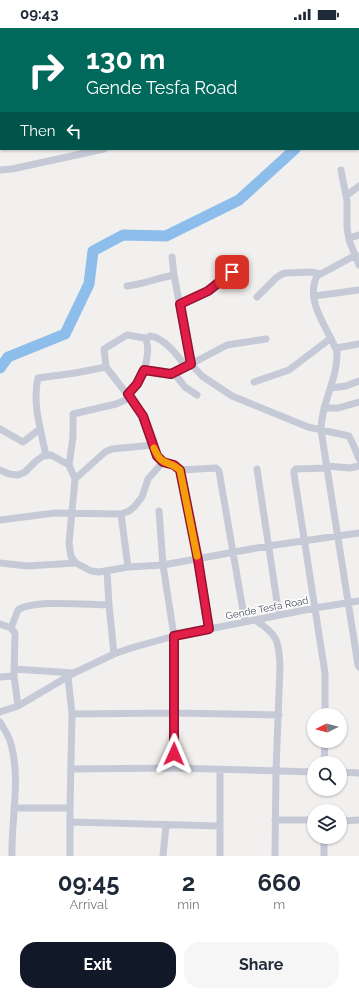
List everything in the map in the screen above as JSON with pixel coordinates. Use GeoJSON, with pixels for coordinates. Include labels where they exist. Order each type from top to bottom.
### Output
{"type":"FeatureCollection","features":[{"type":"Feature","properties":{"kind":"street"},"geometry":{"type":"LineString","coordinates":[[0,170],[12,169],[99,150]]}},
{"type":"Feature","properties":{"kind":"street"},"geometry":{"type":"LineString","coordinates":[[341,170],[346,196],[347,228],[359,265]]}},
{"type":"Feature","properties":{"kind":"street"},"geometry":{"type":"LineString","coordinates":[[346,196],[359,186]]}},
{"type":"Feature","properties":{"kind":"street"},"geometry":{"type":"LineString","coordinates":[[349,238],[359,235]]}},
{"type":"Feature","properties":{"kind":"street"},"geometry":{"type":"LineString","coordinates":[[356,256],[317,276],[315,281],[314,296],[319,313],[336,348],[337,358],[331,388],[321,418],[321,430],[359,667]]}},
{"type":"Feature","properties":{"kind":"street"},"geometry":{"type":"LineString","coordinates":[[172,257],[189,365]]}},
{"type":"Feature","properties":{"kind":"street"},"geometry":{"type":"LineString","coordinates":[[180,304],[208,291],[239,266]]}},
{"type":"Feature","properties":{"kind":"street"},"geometry":{"type":"LineString","coordinates":[[257,297],[276,278],[286,273],[311,272],[320,274]]}},
{"type":"Feature","properties":{"kind":"street"},"geometry":{"type":"LineString","coordinates":[[127,286],[174,275]]}},
{"type":"Feature","properties":{"kind":"street"},"geometry":{"type":"LineString","coordinates":[[314,296],[359,290]]}},
{"type":"Feature","properties":{"kind":"street"},"geometry":{"type":"LineString","coordinates":[[209,629],[198,560],[180,470],[174,465],[163,462],[157,456],[143,416],[106,367],[104,349],[127,335],[146,338],[154,336],[174,350],[202,376],[232,396],[301,425],[348,436],[354,444],[359,459]]}},
{"type":"Feature","properties":{"kind":"street"},"geometry":{"type":"LineString","coordinates":[[69,465],[73,437],[73,414],[116,404],[129,396],[144,370],[147,360],[146,338]]}},
{"type":"Feature","properties":{"kind":"street"},"geometry":{"type":"LineString","coordinates":[[254,382],[289,370],[331,338]]}},
{"type":"Feature","properties":{"kind":"street"},"geometry":{"type":"LineString","coordinates":[[144,370],[168,374],[174,373],[227,344],[266,339]]}},
{"type":"Feature","properties":{"kind":"street"},"geometry":{"type":"LineString","coordinates":[[336,348],[359,344]]}},
{"type":"Feature","properties":{"kind":"street"},"geometry":{"type":"LineString","coordinates":[[46,456],[40,429],[36,397],[38,378],[75,374],[106,367]]}},
{"type":"Feature","properties":{"kind":"street"},"geometry":{"type":"LineString","coordinates":[[174,373],[185,387],[197,395]]}},
{"type":"Feature","properties":{"kind":"street"},"geometry":{"type":"LineString","coordinates":[[331,388],[346,386],[359,381]]}},
{"type":"Feature","properties":{"kind":"street"},"geometry":{"type":"LineString","coordinates":[[324,408],[338,408],[359,402]]}},
{"type":"Feature","properties":{"kind":"street"},"geometry":{"type":"LineString","coordinates":[[0,429],[23,442],[40,429]]}},
{"type":"Feature","properties":{"kind":"street"},"geometry":{"type":"LineString","coordinates":[[76,479],[105,452],[112,449],[153,445]]}},
{"type":"Feature","properties":{"kind":"street"},"geometry":{"type":"LineString","coordinates":[[0,470],[9,474],[18,475],[25,472],[43,456],[51,455],[69,465],[76,479],[69,543],[71,557],[76,564]]}},
{"type":"Feature","properties":{"kind":"street"},"geometry":{"type":"LineString","coordinates":[[0,520],[73,512],[121,514],[134,507],[142,497],[148,479],[163,462]]}},
{"type":"Feature","properties":{"kind":"street"},"geometry":{"type":"LineString","coordinates":[[325,708],[325,673],[294,471],[296,469],[327,467],[350,468],[359,466]]}},
{"type":"Feature","properties":{"kind":"street"},"geometry":{"type":"LineString","coordinates":[[180,470],[218,468],[245,622]]}},
{"type":"Feature","properties":{"kind":"street"},"geometry":{"type":"LineString","coordinates":[[257,469],[279,615]]}},
{"type":"Feature","properties":{"kind":"street"},"geometry":{"type":"LineString","coordinates":[[159,511],[164,566],[174,636],[174,768]]}},
{"type":"Feature","properties":{"kind":"street"},"geometry":{"type":"LineString","coordinates":[[121,514],[128,567]]}},
{"type":"Feature","properties":{"kind":"street"},"geometry":{"type":"LineString","coordinates":[[0,563],[27,566],[76,564],[91,571],[107,571],[128,567],[164,566],[233,554],[268,546],[359,533]]}},
{"type":"Feature","properties":{"kind":"street"},"geometry":{"type":"LineString","coordinates":[[107,571],[114,654]]}},
{"type":"Feature","properties":{"kind":"street","name":"Gende Tesfa Road"},"geometry":{"type":"LineString","coordinates":[[0,712],[18,706],[71,675],[114,654],[131,648],[174,636],[315,608],[359,601]]}},
{"type":"Feature","properties":{"kind":"street"},"geometry":{"type":"LineString","coordinates":[[11,628],[18,610],[24,606],[40,604],[109,605]]}},
{"type":"Feature","properties":{"kind":"street"},"geometry":{"type":"LineString","coordinates":[[255,620],[271,631],[280,650],[275,856]]}},
{"type":"Feature","properties":{"kind":"street"},"geometry":{"type":"LineString","coordinates":[[0,624],[11,628],[15,633],[14,673],[18,706]]}},
{"type":"Feature","properties":{"kind":"street"},"geometry":{"type":"LineString","coordinates":[[0,677],[14,673],[71,675],[72,714],[70,856]]}},
{"type":"Feature","properties":{"kind":"street"},"geometry":{"type":"LineString","coordinates":[[72,714],[279,715]]}},
{"type":"Feature","properties":{"kind":"street"},"geometry":{"type":"LineString","coordinates":[[0,722],[11,745],[16,782],[12,856]]}},
{"type":"Feature","properties":{"kind":"street"},"geometry":{"type":"LineString","coordinates":[[71,769],[174,768],[307,772]]}},
{"type":"Feature","properties":{"kind":"street"},"geometry":{"type":"LineString","coordinates":[[220,770],[220,856]]}},
{"type":"Feature","properties":{"kind":"street"},"geometry":{"type":"LineString","coordinates":[[347,772],[359,773]]}},
{"type":"Feature","properties":{"kind":"street"},"geometry":{"type":"LineString","coordinates":[[14,808],[70,808]]}},
{"type":"Feature","properties":{"kind":"street"},"geometry":{"type":"LineString","coordinates":[[275,820],[307,820]]}},
{"type":"Feature","properties":{"kind":"street"},"geometry":{"type":"LineString","coordinates":[[347,820],[359,820]]}},
{"type":"Feature","properties":{"kind":"street"},"geometry":{"type":"LineString","coordinates":[[70,822],[220,826]]}},
{"type":"Feature","properties":{"kind":"street"},"geometry":{"type":"LineString","coordinates":[[162,856],[166,825]]}},
{"type":"Feature","properties":{"kind":"street"},"geometry":{"type":"LineString","coordinates":[[324,844],[324,856]]}},
{"type":"Feature","properties":{"kind":"waterway"},"geometry":{"type":"LineString","coordinates":[[0,368],[8,357],[65,334],[89,284],[93,251],[123,235],[166,236],[239,200],[294,150]]}},
{"type":"Feature","properties":{"kind":"slow traffic"},"geometry":{"type":"LineString","coordinates":[[154,448],[160,460],[174,465],[180,470],[197,556]]}},
{"type":"Feature","properties":{"kind":"route"},"geometry":{"type":"LineString","coordinates":[[174,754],[174,636],[209,629],[198,560],[180,470],[174,465],[163,462],[157,456],[143,416],[128,394],[137,384],[144,370],[171,374],[191,364],[180,304],[208,291],[232,272]]}}]}
